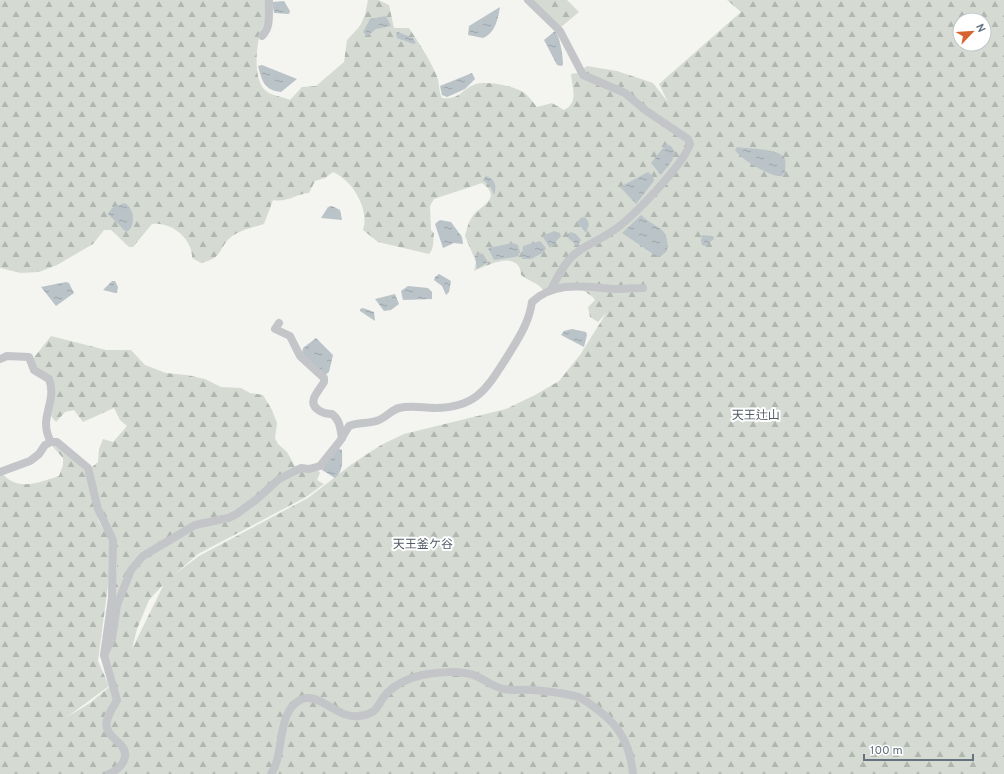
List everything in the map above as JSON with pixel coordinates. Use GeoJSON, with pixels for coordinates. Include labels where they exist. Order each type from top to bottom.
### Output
{"type":"FeatureCollection","features":[{"type":"Feature","properties":{"kind":"street"},"geometry":{"type":"LineString","coordinates":[[262,36],[265,32],[270,14],[269,0]]}},
{"type":"Feature","properties":{"kind":"street"},"geometry":{"type":"LineString","coordinates":[[528,0],[560,31],[584,75],[625,93],[645,110],[688,140],[690,144],[688,151],[667,177],[627,220],[613,232],[582,248],[569,260],[551,290]]}},
{"type":"Feature","properties":{"kind":"street"},"geometry":{"type":"LineString","coordinates":[[104,655],[112,639],[117,605],[130,570],[143,556],[195,525],[228,518],[235,515],[279,480],[301,468],[309,469],[320,466],[342,438],[349,426],[356,423],[375,422],[383,419],[397,408],[415,406],[435,408],[452,407],[469,403],[480,395],[490,383],[528,320],[532,302],[551,290],[560,287],[575,286],[618,289],[643,288]]}},
{"type":"Feature","properties":{"kind":"street"},"geometry":{"type":"LineString","coordinates":[[279,323],[275,329],[290,336],[300,356],[324,378],[324,382],[314,399],[314,404],[319,411],[325,414],[332,414],[337,417],[340,424],[342,438]]}},
{"type":"Feature","properties":{"kind":"street"},"geometry":{"type":"LineString","coordinates":[[0,359],[7,356],[29,357],[34,370],[49,379],[52,392],[45,425],[45,432],[51,442]]}},
{"type":"Feature","properties":{"kind":"street"},"geometry":{"type":"LineString","coordinates":[[0,472],[30,461],[39,454],[45,445],[51,442],[57,442],[84,463],[88,468],[98,509],[113,540],[112,598],[104,655],[117,700],[108,716],[106,727],[110,736],[122,746],[125,755],[122,766],[109,774]]}},
{"type":"Feature","properties":{"kind":"street"},"geometry":{"type":"LineString","coordinates":[[271,774],[277,763],[284,724],[289,713],[300,700],[305,698],[317,699],[338,712],[354,717],[363,716],[375,711],[386,694],[397,684],[407,679],[423,675],[457,673],[476,676],[502,689],[533,690],[581,698],[602,713],[619,729],[628,748],[633,774]]}},
{"type":"Feature","properties":{"kind":"green space"},"geometry":{"type":"Polygon","coordinates":[[[0,0],[266,0],[268,12],[259,38],[257,51],[258,76],[260,83],[269,93],[290,100],[302,87],[316,86],[344,62],[347,40],[360,26],[365,15],[368,0],[378,0],[389,5],[394,28],[409,28],[427,56],[436,74],[442,98],[457,96],[476,84],[492,83],[522,91],[537,107],[552,103],[564,110],[572,103],[574,95],[571,74],[577,73],[587,66],[617,71],[653,83],[668,102],[659,84],[741,12],[727,0],[1004,0],[1004,774],[0,774],[0,470],[12,482],[19,484],[35,483],[59,476],[63,465],[63,458],[53,447],[53,444],[69,454],[87,473],[99,522],[110,540],[111,563],[98,661],[109,686],[67,717],[90,703],[115,682],[107,657],[117,565],[91,468],[98,462],[99,449],[103,439],[113,442],[127,426],[120,420],[114,408],[83,422],[74,410],[65,412],[56,422],[51,416],[54,393],[32,360],[51,336],[106,350],[131,350],[145,365],[166,373],[187,375],[205,379],[221,387],[241,388],[250,393],[263,395],[272,410],[277,423],[275,438],[278,444],[287,452],[296,468],[317,469],[320,473],[317,480],[324,484],[306,497],[198,554],[175,574],[199,556],[308,498],[352,464],[381,445],[404,434],[506,409],[559,381],[580,355],[607,312],[598,322],[590,317],[588,307],[595,300],[589,294],[574,284],[543,290],[538,285],[521,275],[519,267],[515,263],[509,261],[502,261],[487,265],[474,271],[476,262],[465,236],[472,217],[488,202],[490,198],[491,194],[482,183],[434,199],[430,206],[431,230],[434,233],[433,247],[429,254],[378,242],[363,230],[364,213],[358,196],[347,181],[333,172],[325,178],[315,181],[309,193],[278,201],[273,200],[264,224],[239,232],[231,237],[220,252],[209,261],[201,263],[192,258],[189,244],[180,233],[173,228],[166,225],[152,224],[133,247],[129,247],[111,230],[104,230],[93,244],[57,265],[39,272],[21,273],[0,268],[0,0]],[[163,586],[149,600],[137,629],[132,649],[163,586]]]}},
{"type":"Feature","properties":{"kind":"green space"},"geometry":{"type":"Polygon","coordinates":[[[530,0],[567,0],[579,12],[561,27],[530,0]]]}},
{"type":"Feature","properties":{"kind":"water"},"geometry":{"type":"Polygon","coordinates":[[[284,1],[290,11],[289,14],[274,13],[272,2],[284,1]]]}},
{"type":"Feature","properties":{"kind":"water"},"geometry":{"type":"Polygon","coordinates":[[[500,7],[495,25],[487,36],[483,38],[468,35],[469,26],[500,7]]]}},
{"type":"Feature","properties":{"kind":"water"},"geometry":{"type":"Polygon","coordinates":[[[386,16],[391,26],[376,29],[367,36],[363,32],[370,19],[386,16]]]}},
{"type":"Feature","properties":{"kind":"water"},"geometry":{"type":"Polygon","coordinates":[[[555,31],[562,52],[563,65],[561,66],[557,65],[544,40],[555,31]]]}},
{"type":"Feature","properties":{"kind":"water"},"geometry":{"type":"Polygon","coordinates":[[[398,32],[413,38],[416,43],[413,44],[397,38],[396,33],[398,32]]]}},
{"type":"Feature","properties":{"kind":"water"},"geometry":{"type":"Polygon","coordinates":[[[262,65],[297,79],[281,92],[275,91],[267,87],[261,76],[258,66],[262,65]]]}},
{"type":"Feature","properties":{"kind":"water"},"geometry":{"type":"Polygon","coordinates":[[[472,73],[475,79],[465,89],[447,97],[442,95],[440,86],[472,73]]]}},
{"type":"Feature","properties":{"kind":"water"},"geometry":{"type":"Polygon","coordinates":[[[666,144],[671,146],[675,152],[672,161],[661,175],[651,163],[666,144]]]}},
{"type":"Feature","properties":{"kind":"water"},"geometry":{"type":"Polygon","coordinates":[[[737,147],[771,151],[782,155],[785,159],[785,172],[782,176],[777,176],[764,171],[749,163],[738,154],[735,150],[737,147]]]}},
{"type":"Feature","properties":{"kind":"water"},"geometry":{"type":"Polygon","coordinates":[[[648,172],[653,176],[654,181],[636,204],[620,187],[648,172]]]}},
{"type":"Feature","properties":{"kind":"water"},"geometry":{"type":"Polygon","coordinates":[[[486,176],[494,181],[494,195],[490,186],[483,180],[486,176]]]}},
{"type":"Feature","properties":{"kind":"water"},"geometry":{"type":"Polygon","coordinates":[[[124,203],[130,208],[133,217],[132,226],[126,232],[108,214],[112,208],[124,203]]]}},
{"type":"Feature","properties":{"kind":"water"},"geometry":{"type":"Polygon","coordinates":[[[332,206],[340,210],[342,220],[321,218],[328,207],[332,206]]]}},
{"type":"Feature","properties":{"kind":"water"},"geometry":{"type":"Polygon","coordinates":[[[641,215],[661,229],[666,237],[667,251],[660,257],[656,256],[622,233],[641,215]]]}},
{"type":"Feature","properties":{"kind":"water"},"geometry":{"type":"Polygon","coordinates":[[[582,217],[586,218],[589,224],[586,233],[577,222],[582,217]]]}},
{"type":"Feature","properties":{"kind":"water"},"geometry":{"type":"Polygon","coordinates":[[[440,220],[451,222],[462,237],[463,244],[454,243],[443,248],[435,224],[440,220]]]}},
{"type":"Feature","properties":{"kind":"water"},"geometry":{"type":"Polygon","coordinates":[[[554,231],[560,233],[561,236],[550,248],[542,236],[554,231]]]}},
{"type":"Feature","properties":{"kind":"water"},"geometry":{"type":"Polygon","coordinates":[[[571,232],[576,234],[581,240],[577,246],[566,235],[571,232]]]}},
{"type":"Feature","properties":{"kind":"water"},"geometry":{"type":"Polygon","coordinates":[[[702,235],[713,236],[714,239],[705,246],[702,245],[702,235]]]}},
{"type":"Feature","properties":{"kind":"water"},"geometry":{"type":"Polygon","coordinates":[[[540,241],[546,248],[544,252],[531,259],[522,259],[523,246],[540,241]]]}},
{"type":"Feature","properties":{"kind":"water"},"geometry":{"type":"Polygon","coordinates":[[[513,243],[518,245],[520,252],[518,256],[515,257],[494,260],[488,248],[513,243]]]}},
{"type":"Feature","properties":{"kind":"water"},"geometry":{"type":"Polygon","coordinates":[[[479,253],[483,254],[488,262],[477,269],[475,255],[479,253]]]}},
{"type":"Feature","properties":{"kind":"water"},"geometry":{"type":"Polygon","coordinates":[[[439,274],[451,281],[449,292],[446,295],[442,286],[434,280],[439,274]]]}},
{"type":"Feature","properties":{"kind":"water"},"geometry":{"type":"Polygon","coordinates":[[[112,281],[115,281],[118,287],[117,293],[103,290],[112,281]]]}},
{"type":"Feature","properties":{"kind":"water"},"geometry":{"type":"Polygon","coordinates":[[[66,282],[69,283],[74,293],[56,306],[41,287],[66,282]]]}},
{"type":"Feature","properties":{"kind":"water"},"geometry":{"type":"Polygon","coordinates":[[[408,286],[428,288],[432,292],[432,299],[403,300],[401,291],[408,286]]]}},
{"type":"Feature","properties":{"kind":"water"},"geometry":{"type":"Polygon","coordinates":[[[395,294],[399,304],[391,310],[384,311],[375,299],[395,294]]]}},
{"type":"Feature","properties":{"kind":"water"},"geometry":{"type":"Polygon","coordinates":[[[363,308],[374,312],[375,321],[360,311],[360,309],[363,308]]]}},
{"type":"Feature","properties":{"kind":"water"},"geometry":{"type":"Polygon","coordinates":[[[572,329],[586,332],[587,335],[584,347],[561,335],[564,331],[572,329]]]}},
{"type":"Feature","properties":{"kind":"water"},"geometry":{"type":"Polygon","coordinates":[[[316,338],[333,355],[329,372],[324,376],[302,353],[303,348],[316,338]]]}},
{"type":"Feature","properties":{"kind":"water"},"geometry":{"type":"Polygon","coordinates":[[[338,448],[342,450],[342,465],[340,472],[335,478],[322,470],[331,454],[338,448]]]}},
{"type":"Feature","properties":{"kind":"district","name":"天王辻山"},"geometry":{"type":"Point","coordinates":[756,416]}},
{"type":"Feature","properties":{"kind":"district","name":"天王釜ケ谷"},"geometry":{"type":"Point","coordinates":[423,545]}}]}
